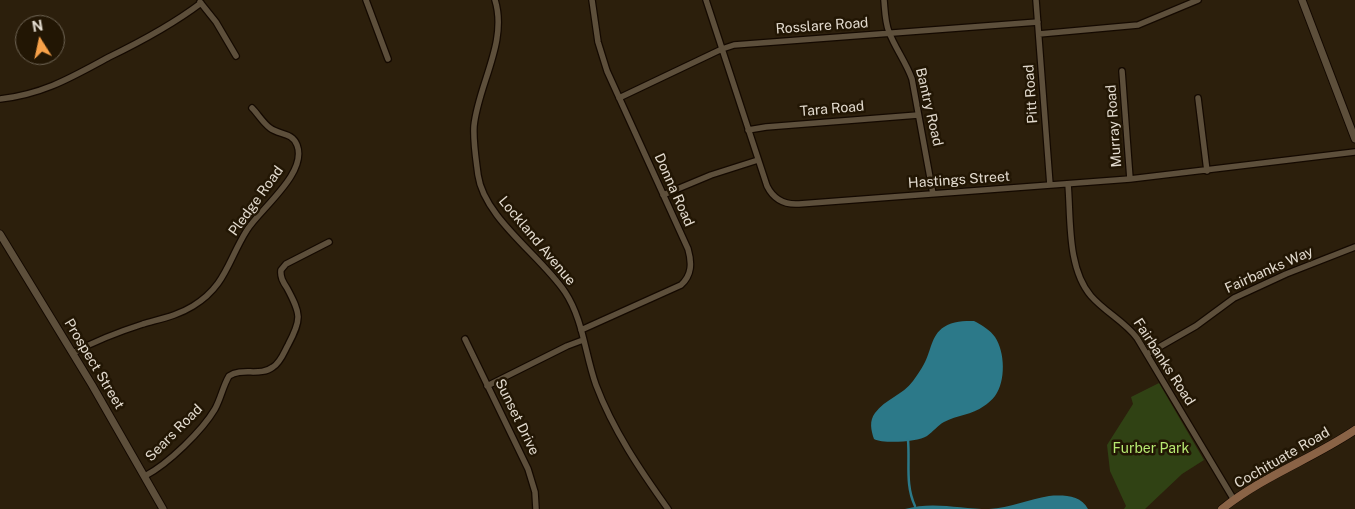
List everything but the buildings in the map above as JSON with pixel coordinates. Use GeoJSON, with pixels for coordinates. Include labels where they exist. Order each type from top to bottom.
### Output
{"type":"FeatureCollection","features":[{"type":"Feature","properties":{"kind":"main road","name":"Cochituate Road"},"geometry":{"type":"LineString","coordinates":[[1222,509],[1265,479],[1355,430]]}},
{"type":"Feature","properties":{"kind":"street"},"geometry":{"type":"LineString","coordinates":[[366,0],[388,59]]}},
{"type":"Feature","properties":{"kind":"street","name":"Lockland Avenue"},"geometry":{"type":"LineString","coordinates":[[494,0],[497,12],[497,34],[474,126],[479,182],[485,198],[495,213],[564,290],[574,307],[596,384],[619,434],[638,466],[668,509]]}},
{"type":"Feature","properties":{"kind":"street","name":"Donna Road"},"geometry":{"type":"LineString","coordinates":[[581,330],[674,288],[686,281],[691,270],[690,256],[600,52],[592,0]]}},
{"type":"Feature","properties":{"kind":"street","name":"Hastings Street"},"geometry":{"type":"LineString","coordinates":[[706,0],[758,160],[770,192],[778,201],[792,204],[1130,180],[1355,152]]}},
{"type":"Feature","properties":{"kind":"street","name":"Bantry Road"},"geometry":{"type":"LineString","coordinates":[[884,0],[889,33],[910,72],[933,194]]}},
{"type":"Feature","properties":{"kind":"street","name":"Pitt Road"},"geometry":{"type":"LineString","coordinates":[[1036,0],[1050,185]]}},
{"type":"Feature","properties":{"kind":"street"},"geometry":{"type":"LineString","coordinates":[[1039,34],[1138,25],[1198,0]]}},
{"type":"Feature","properties":{"kind":"street"},"geometry":{"type":"LineString","coordinates":[[1302,0],[1355,139]]}},
{"type":"Feature","properties":{"kind":"street"},"geometry":{"type":"LineString","coordinates":[[0,99],[34,93],[59,84],[160,32],[200,2],[223,33],[236,56]]}},
{"type":"Feature","properties":{"kind":"street","name":"Rosslare Road"},"geometry":{"type":"LineString","coordinates":[[619,98],[722,49],[740,44],[1038,22]]}},
{"type":"Feature","properties":{"kind":"street","name":"Murray Road"},"geometry":{"type":"LineString","coordinates":[[1122,71],[1130,180]]}},
{"type":"Feature","properties":{"kind":"street"},"geometry":{"type":"LineString","coordinates":[[1198,98],[1207,171]]}},
{"type":"Feature","properties":{"kind":"street","name":"Pledge Road"},"geometry":{"type":"LineString","coordinates":[[73,353],[97,340],[162,320],[188,309],[210,293],[222,278],[248,229],[282,189],[296,167],[298,160],[298,148],[293,138],[267,126],[252,108]]}},
{"type":"Feature","properties":{"kind":"street","name":"Tara Road"},"geometry":{"type":"LineString","coordinates":[[748,130],[918,115]]}},
{"type":"Feature","properties":{"kind":"street"},"geometry":{"type":"LineString","coordinates":[[663,195],[705,177],[758,160]]}},
{"type":"Feature","properties":{"kind":"street","name":"Fairbanks Road"},"geometry":{"type":"LineString","coordinates":[[1068,184],[1074,260],[1080,277],[1092,297],[1131,330],[1234,500]]}},
{"type":"Feature","properties":{"kind":"street","name":"Prospect Street"},"geometry":{"type":"LineString","coordinates":[[0,234],[73,353],[163,509]]}},
{"type":"Feature","properties":{"kind":"street","name":"Sears Road"},"geometry":{"type":"LineString","coordinates":[[145,476],[158,469],[202,426],[218,403],[229,376],[236,373],[266,371],[279,361],[296,332],[298,320],[296,306],[282,278],[281,270],[286,264],[329,242]]}},
{"type":"Feature","properties":{"kind":"street","name":"Fairbanks Way"},"geometry":{"type":"LineString","coordinates":[[1147,354],[1196,326],[1234,298],[1286,274],[1355,247]]}},
{"type":"Feature","properties":{"kind":"street","name":"Sunset Drive"},"geometry":{"type":"LineString","coordinates":[[465,339],[528,469],[535,492],[536,509]]}},
{"type":"Feature","properties":{"kind":"street"},"geometry":{"type":"LineString","coordinates":[[487,386],[567,346],[584,340]]}},
{"type":"Feature","properties":{"kind":"green space","name":"Furber Park"},"geometry":{"type":"Polygon","coordinates":[[[1159,383],[1204,460],[1182,474],[1145,509],[1124,509],[1126,506],[1110,471],[1107,445],[1133,404],[1131,397],[1159,383]]]}},
{"type":"Feature","properties":{"kind":"water"},"geometry":{"type":"Polygon","coordinates":[[[974,321],[993,334],[1001,350],[1003,367],[1001,383],[994,397],[979,409],[944,422],[923,438],[892,442],[874,439],[871,426],[873,416],[879,408],[913,381],[924,364],[936,334],[947,325],[955,322],[974,321]]]}},
{"type":"Feature","properties":{"kind":"water"},"geometry":{"type":"Polygon","coordinates":[[[1060,496],[1076,498],[1085,504],[1088,509],[989,509],[1042,497],[1060,496]]]}},
{"type":"Feature","properties":{"kind":"water"},"geometry":{"type":"Polygon","coordinates":[[[936,505],[978,509],[905,509],[936,505]]]}},
{"type":"Feature","properties":{"kind":"waterway"},"geometry":{"type":"LineString","coordinates":[[908,440],[909,482],[915,506]]}}]}
